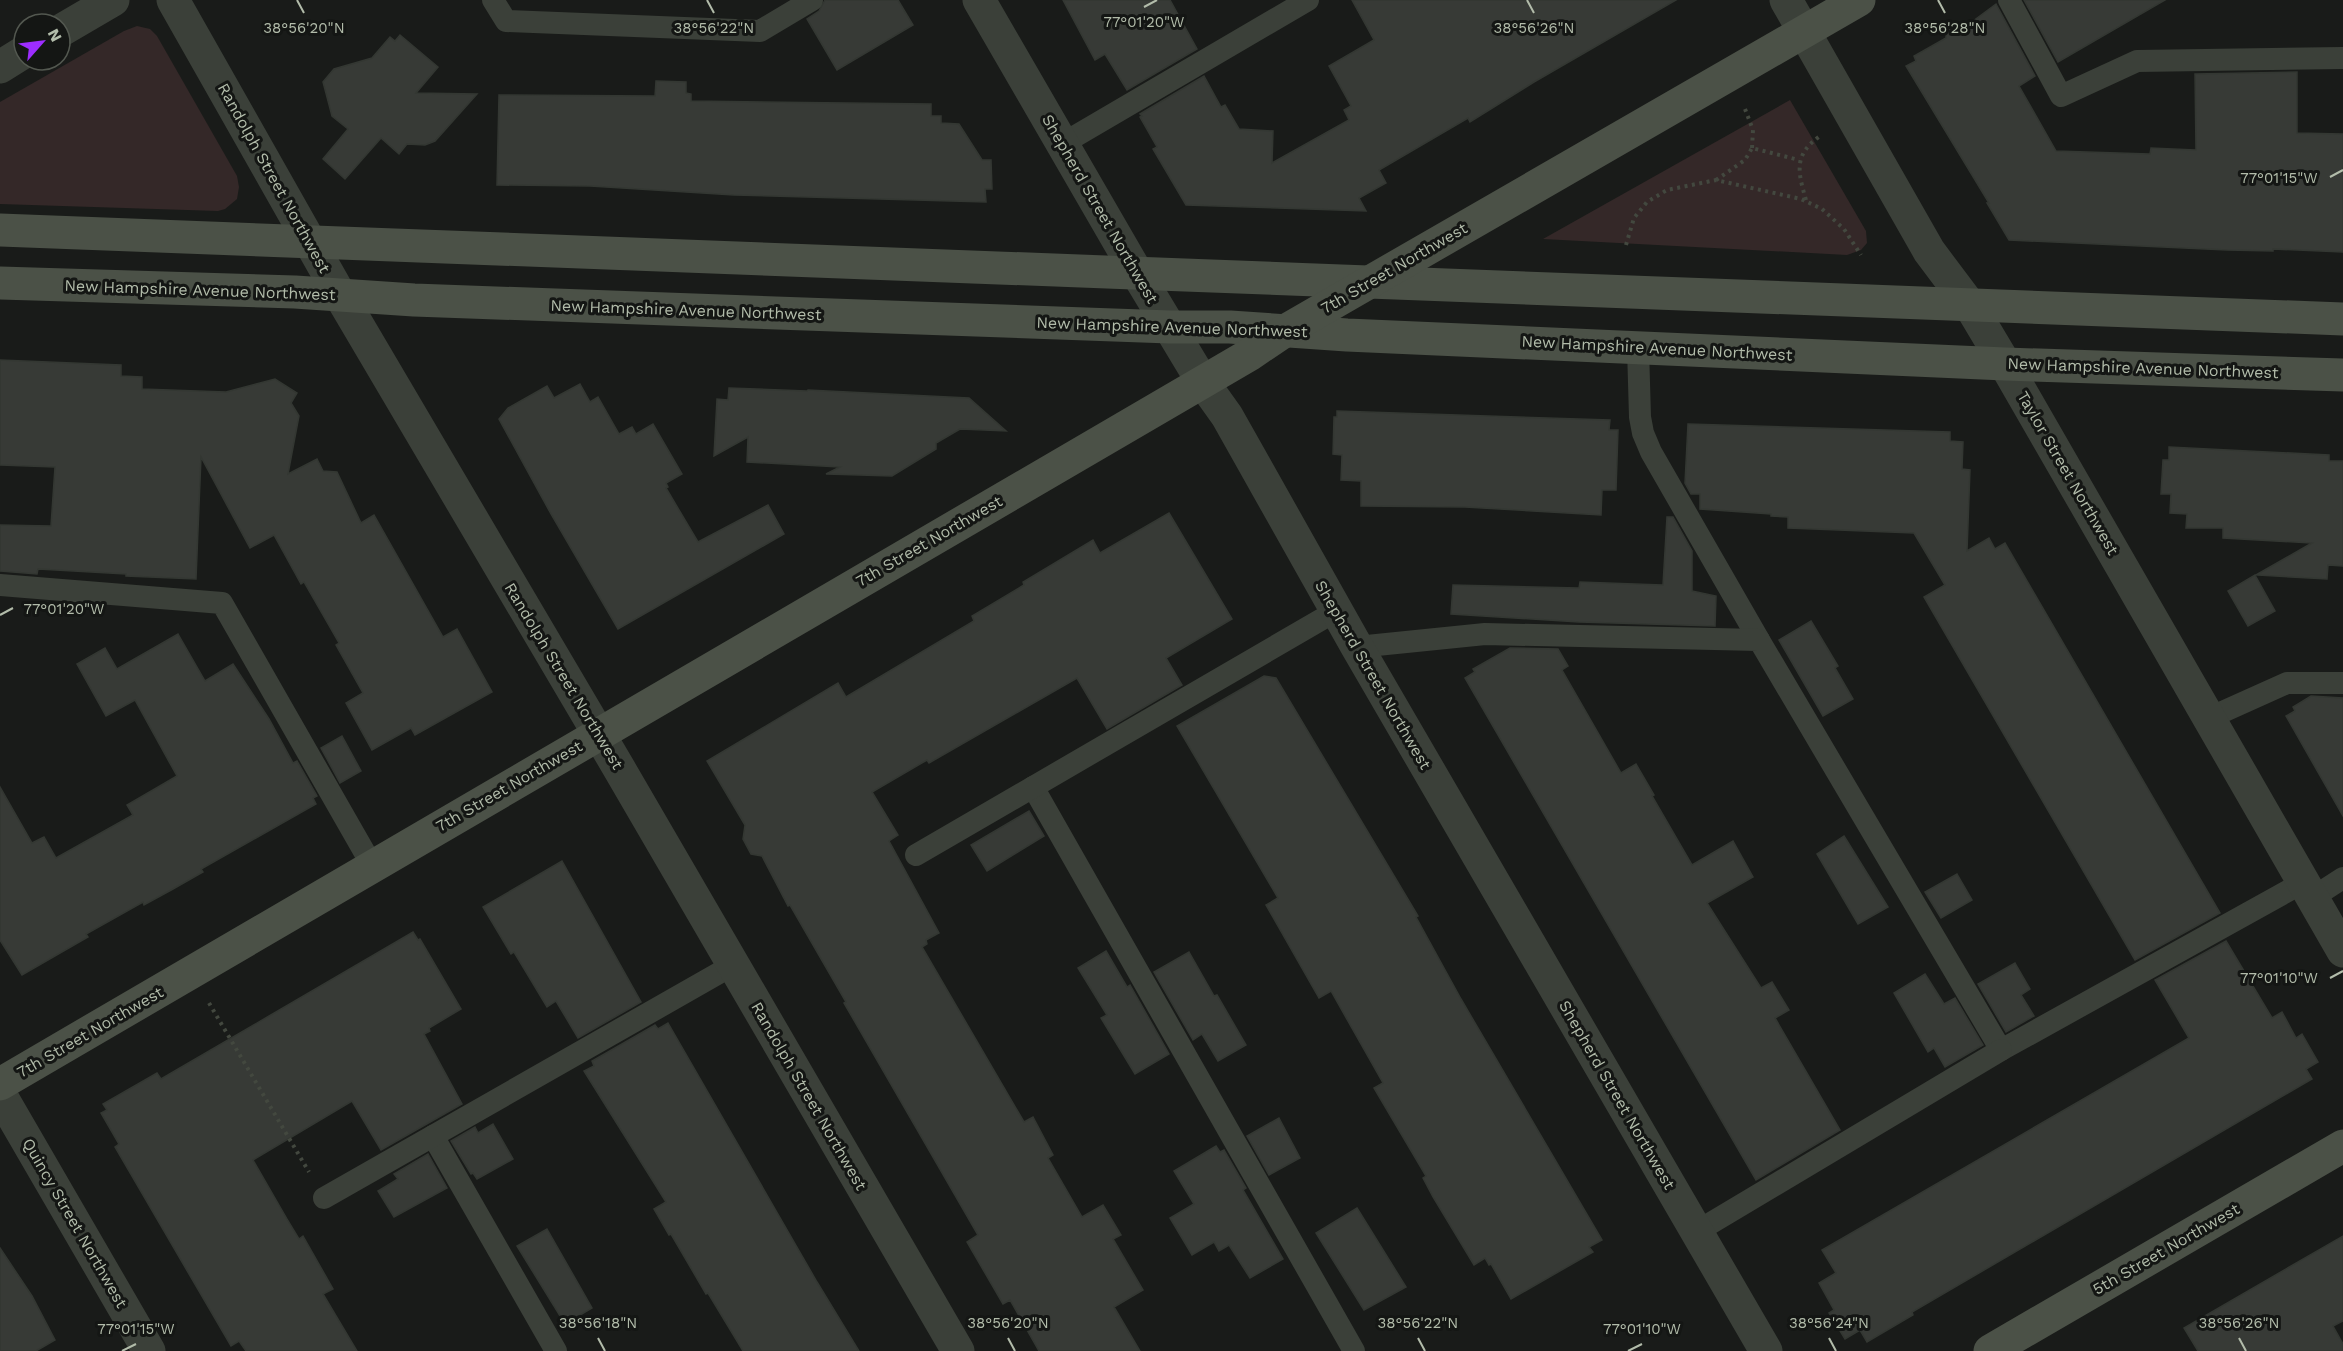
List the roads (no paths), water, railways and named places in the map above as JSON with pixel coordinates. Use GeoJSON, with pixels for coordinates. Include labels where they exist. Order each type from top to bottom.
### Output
{"type":"FeatureCollection","features":[{"type":"Feature","properties":{"kind":"main road","name":"7th Street Northwest"},"geometry":{"type":"LineString","coordinates":[[0,1084],[1249,355],[1283,332],[1859,0]]}},
{"type":"Feature","properties":{"kind":"main road"},"geometry":{"type":"LineString","coordinates":[[0,230],[309,240],[2343,320]]}},
{"type":"Feature","properties":{"kind":"main road","name":"New Hampshire Avenue Northwest"},"geometry":{"type":"LineString","coordinates":[[0,283],[340,295],[414,300],[1170,327],[1230,327],[1283,332],[2005,364],[2343,375]]}},
{"type":"Feature","properties":{"kind":"main road","name":"5th Street Northwest"},"geometry":{"type":"LineString","coordinates":[[1990,1351],[2343,1146]]}},
{"type":"Feature","properties":{"kind":"street"},"geometry":{"type":"LineString","coordinates":[[72,24],[113,0]]}},
{"type":"Feature","properties":{"kind":"street","name":"Randolph Street Northwest"},"geometry":{"type":"LineString","coordinates":[[173,0],[340,295],[958,1351]]}},
{"type":"Feature","properties":{"kind":"street","name":"Shepherd Street Northwest"},"geometry":{"type":"LineString","coordinates":[[979,0],[1137,273],[1202,381],[1227,416],[1336,611],[1766,1351]]}},
{"type":"Feature","properties":{"kind":"street","name":"Taylor Street Northwest"},"geometry":{"type":"LineString","coordinates":[[1786,0],[1929,251],[1971,307],[2005,364],[2343,951]]}},
{"type":"Feature","properties":{"kind":"street","name":"Quincy Street Northwest"},"geometry":{"type":"LineString","coordinates":[[0,1094],[149,1351]]}},
{"type":"Feature","properties":{"kind":"lane"},"geometry":{"type":"LineString","coordinates":[[493,0],[506,21],[760,31],[812,0]]}},
{"type":"Feature","properties":{"kind":"lane"},"geometry":{"type":"LineString","coordinates":[[1062,144],[1308,0]]}},
{"type":"Feature","properties":{"kind":"lane"},"geometry":{"type":"LineString","coordinates":[[2009,0],[2061,96],[2137,62],[2343,58]]}},
{"type":"Feature","properties":{"kind":"lane"},"geometry":{"type":"LineString","coordinates":[[1638,348],[1643,433],[1651,452],[2001,1050]]}},
{"type":"Feature","properties":{"kind":"lane"},"geometry":{"type":"LineString","coordinates":[[0,585],[222,603],[373,867]]}},
{"type":"Feature","properties":{"kind":"lane"},"geometry":{"type":"LineString","coordinates":[[916,855],[1336,611]]}},
{"type":"Feature","properties":{"kind":"lane"},"geometry":{"type":"LineString","coordinates":[[1357,647],[1485,634],[1760,640]]}},
{"type":"Feature","properties":{"kind":"lane"},"geometry":{"type":"LineString","coordinates":[[2209,718],[2287,683],[2343,684]]}},
{"type":"Feature","properties":{"kind":"lane"},"geometry":{"type":"LineString","coordinates":[[1033,787],[1354,1351]]}},
{"type":"Feature","properties":{"kind":"lane"},"geometry":{"type":"LineString","coordinates":[[1696,1232],[2001,1050],[2308,890],[2343,878]]}},
{"type":"Feature","properties":{"kind":"lane"},"geometry":{"type":"LineString","coordinates":[[324,1198],[733,965]]}},
{"type":"Feature","properties":{"kind":"lane"},"geometry":{"type":"LineString","coordinates":[[433,1136],[556,1351]]}}]}
